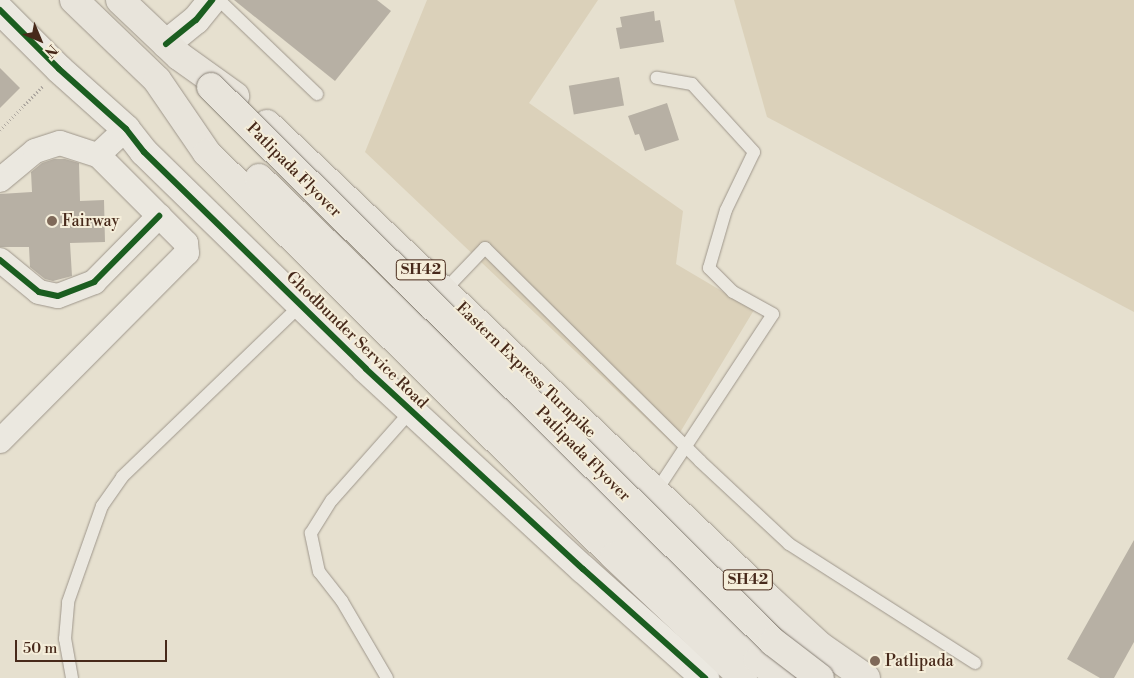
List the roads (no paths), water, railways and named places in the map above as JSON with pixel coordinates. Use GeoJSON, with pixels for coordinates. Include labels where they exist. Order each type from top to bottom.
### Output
{"type":"FeatureCollection","features":[{"type":"Feature","properties":{"kind":"main road"},"geometry":{"type":"LineString","coordinates":[[74,0],[157,80],[207,153],[607,549],[743,678]]}},
{"type":"Feature","properties":{"kind":"main road","name":"Eastern Express Turnpike"},"geometry":{"type":"LineString","coordinates":[[120,0],[173,50],[245,103],[655,493],[820,646],[866,678]]}},
{"type":"Feature","properties":{"kind":"main road","name":"Patlipada Flyover"},"geometry":{"type":"LineString","coordinates":[[173,50],[774,642],[820,678]]}},
{"type":"Feature","properties":{"kind":"main road","name":"Patlipada Flyover"},"geometry":{"type":"LineString","coordinates":[[157,80],[758,660],[781,678]]}},
{"type":"Feature","properties":{"kind":"street"},"geometry":{"type":"LineString","coordinates":[[173,50],[212,0]]}},
{"type":"Feature","properties":{"kind":"street","name":"Ghodbunder Service Road"},"geometry":{"type":"LineString","coordinates":[[0,10],[60,69],[126,128],[144,152],[411,411],[706,678]]}},
{"type":"Feature","properties":{"kind":"street"},"geometry":{"type":"LineString","coordinates":[[98,155],[126,128]]}},
{"type":"Feature","properties":{"kind":"street"},"geometry":{"type":"LineString","coordinates":[[0,180],[35,151],[60,143],[98,155],[186,243],[187,253],[0,441]]}},
{"type":"Feature","properties":{"kind":"street"},"geometry":{"type":"LineString","coordinates":[[0,260],[39,292],[58,296],[94,282],[159,216]]}},
{"type":"Feature","properties":{"kind":"lane"},"geometry":{"type":"LineString","coordinates":[[218,0],[317,94]]}},
{"type":"Feature","properties":{"kind":"lane"},"geometry":{"type":"LineString","coordinates":[[655,493],[773,314],[733,292],[709,268],[726,210],[754,152],[692,84],[657,78]]}},
{"type":"Feature","properties":{"kind":"lane"},"geometry":{"type":"LineString","coordinates":[[443,292],[485,248],[686,446],[789,544],[974,664]]}},
{"type":"Feature","properties":{"kind":"lane"},"geometry":{"type":"LineString","coordinates":[[72,678],[65,639],[68,602],[102,506],[122,477],[300,305]]}},
{"type":"Feature","properties":{"kind":"lane"},"geometry":{"type":"LineString","coordinates":[[387,678],[342,601],[319,572],[311,533],[332,500],[411,411]]}},
{"type":"Feature","properties":{"kind":"place","name":"Fairway"},"geometry":{"type":"Point","coordinates":[52,221]}},
{"type":"Feature","properties":{"kind":"place","name":"Patlipada"},"geometry":{"type":"Point","coordinates":[875,661]}}]}
